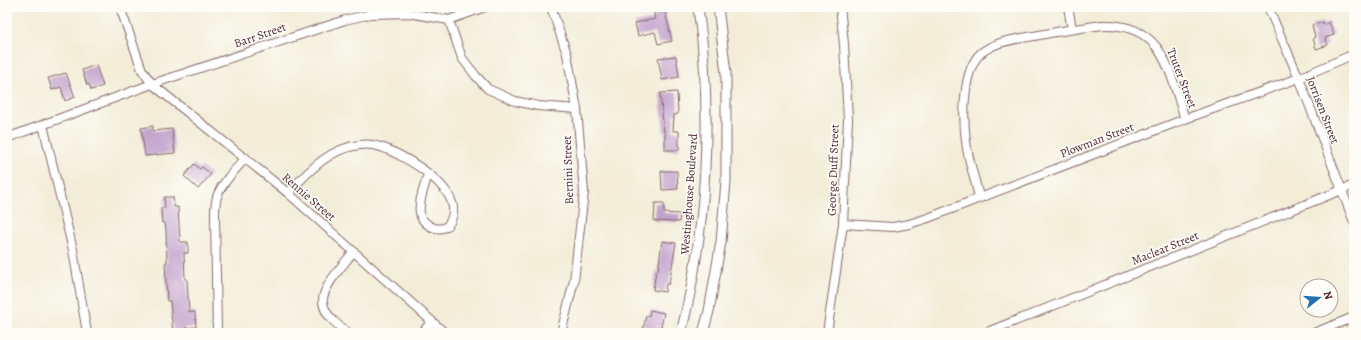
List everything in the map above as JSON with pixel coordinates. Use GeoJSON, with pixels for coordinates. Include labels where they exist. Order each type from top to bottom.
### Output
{"type":"FeatureCollection","features":[{"type":"Feature","properties":{"kind":"street","name":"Rennie Street"},"geometry":{"type":"LineString","coordinates":[[120,7],[142,70],[152,84],[288,193],[445,333]]}},
{"type":"Feature","properties":{"kind":"street","name":"Barr Street"},"geometry":{"type":"LineString","coordinates":[[7,138],[152,84],[345,20],[371,14],[408,13],[449,20],[485,7]]}},
{"type":"Feature","properties":{"kind":"street","name":"Bernini Street"},"geometry":{"type":"LineString","coordinates":[[552,7],[567,54],[577,109],[584,192],[574,280],[561,333]]}},
{"type":"Feature","properties":{"kind":"street","name":"Westinghouse Boulevard"},"geometry":{"type":"LineString","coordinates":[[681,333],[697,252],[706,153],[703,43],[698,7]]}},
{"type":"Feature","properties":{"kind":"street"},"geometry":{"type":"LineString","coordinates":[[703,333],[709,311],[721,242],[726,181],[726,73],[718,7]]}},
{"type":"Feature","properties":{"kind":"street","name":"George Duff Street"},"geometry":{"type":"LineString","coordinates":[[827,333],[843,224],[848,120],[844,44],[840,7]]}},
{"type":"Feature","properties":{"kind":"street"},"geometry":{"type":"LineString","coordinates":[[1068,7],[1072,29]]}},
{"type":"Feature","properties":{"kind":"street","name":"Jorrisen Street"},"geometry":{"type":"LineString","coordinates":[[1268,7],[1299,78],[1354,222]]}},
{"type":"Feature","properties":{"kind":"street"},"geometry":{"type":"LineString","coordinates":[[449,20],[462,58],[488,89],[515,101],[538,106],[577,109]]}},
{"type":"Feature","properties":{"kind":"street","name":"Truter Street"},"geometry":{"type":"LineString","coordinates":[[979,197],[966,142],[964,112],[968,80],[974,62],[981,54],[1003,42],[1102,25],[1125,26],[1136,30],[1145,35],[1159,50],[1167,66],[1186,120]]}},
{"type":"Feature","properties":{"kind":"street","name":"Plowman Street"},"geometry":{"type":"LineString","coordinates":[[843,224],[893,226],[909,224],[928,218],[979,197],[1299,78],[1354,54]]}},
{"type":"Feature","properties":{"kind":"street"},"geometry":{"type":"LineString","coordinates":[[43,125],[73,250],[86,333]]}},
{"type":"Feature","properties":{"kind":"street"},"geometry":{"type":"LineString","coordinates":[[288,193],[310,170],[329,156],[343,149],[361,145],[379,146],[412,162],[428,174],[449,195],[452,203],[453,215],[452,220],[445,227],[436,228],[427,225],[423,221],[419,212],[428,174]]}},
{"type":"Feature","properties":{"kind":"street"},"geometry":{"type":"LineString","coordinates":[[217,333],[214,216],[216,203],[218,194],[224,183],[246,158]]}},
{"type":"Feature","properties":{"kind":"street","name":"Maclear Street"},"geometry":{"type":"LineString","coordinates":[[985,333],[1354,185]]}},
{"type":"Feature","properties":{"kind":"street"},"geometry":{"type":"LineString","coordinates":[[348,333],[329,317],[323,303],[327,288],[353,252]]}},
{"type":"Feature","properties":{"kind":"street"},"geometry":{"type":"LineString","coordinates":[[1314,333],[1354,317]]}},
{"type":"Feature","properties":{"kind":"street"},"geometry":{"type":"LineString","coordinates":[[422,333],[432,322]]}},
{"type":"Feature","properties":{"kind":"building"},"geometry":{"type":"Polygon","coordinates":[[[653,7],[664,7],[672,41],[658,44],[655,32],[638,36],[635,23],[655,19],[653,7]]]}},
{"type":"Feature","properties":{"kind":"building"},"geometry":{"type":"Polygon","coordinates":[[[1323,22],[1324,25],[1329,22],[1334,35],[1325,38],[1328,45],[1316,49],[1312,25],[1323,22]]]}},
{"type":"Feature","properties":{"kind":"building"},"geometry":{"type":"Polygon","coordinates":[[[676,56],[679,77],[662,80],[658,58],[676,56]]]}},
{"type":"Feature","properties":{"kind":"building"},"geometry":{"type":"Polygon","coordinates":[[[96,65],[103,86],[91,90],[89,84],[87,85],[82,70],[96,65]]]}},
{"type":"Feature","properties":{"kind":"building"},"geometry":{"type":"Polygon","coordinates":[[[66,73],[75,97],[65,101],[61,87],[52,90],[48,78],[66,73]]]}},
{"type":"Feature","properties":{"kind":"building"},"geometry":{"type":"Polygon","coordinates":[[[677,92],[678,114],[674,115],[673,131],[679,131],[679,150],[665,150],[665,132],[660,93],[677,92]]]}},
{"type":"Feature","properties":{"kind":"building"},"geometry":{"type":"Polygon","coordinates":[[[153,126],[153,131],[172,129],[175,153],[145,156],[141,128],[153,126]]]}},
{"type":"Feature","properties":{"kind":"building"},"geometry":{"type":"Polygon","coordinates":[[[194,164],[200,169],[202,167],[211,174],[198,189],[184,176],[194,164]]]}},
{"type":"Feature","properties":{"kind":"building"},"geometry":{"type":"Polygon","coordinates":[[[661,171],[677,171],[678,189],[662,190],[661,171]]]}},
{"type":"Feature","properties":{"kind":"building"},"geometry":{"type":"Polygon","coordinates":[[[164,197],[173,197],[174,207],[178,207],[180,242],[188,242],[188,253],[184,253],[185,279],[187,279],[189,312],[195,312],[196,327],[185,328],[185,333],[173,333],[170,301],[167,301],[165,263],[167,263],[166,231],[165,223],[162,223],[161,208],[165,208],[164,197]]]}},
{"type":"Feature","properties":{"kind":"building"},"geometry":{"type":"Polygon","coordinates":[[[655,203],[664,203],[664,213],[680,214],[679,222],[654,221],[655,203]]]}},
{"type":"Feature","properties":{"kind":"building"},"geometry":{"type":"Polygon","coordinates":[[[662,241],[676,243],[669,284],[666,284],[665,292],[653,290],[656,271],[658,271],[662,241]]]}},
{"type":"Feature","properties":{"kind":"building"},"geometry":{"type":"Polygon","coordinates":[[[650,310],[664,313],[661,327],[657,326],[655,333],[646,333],[646,331],[643,330],[646,316],[649,316],[650,310]]]}}]}
